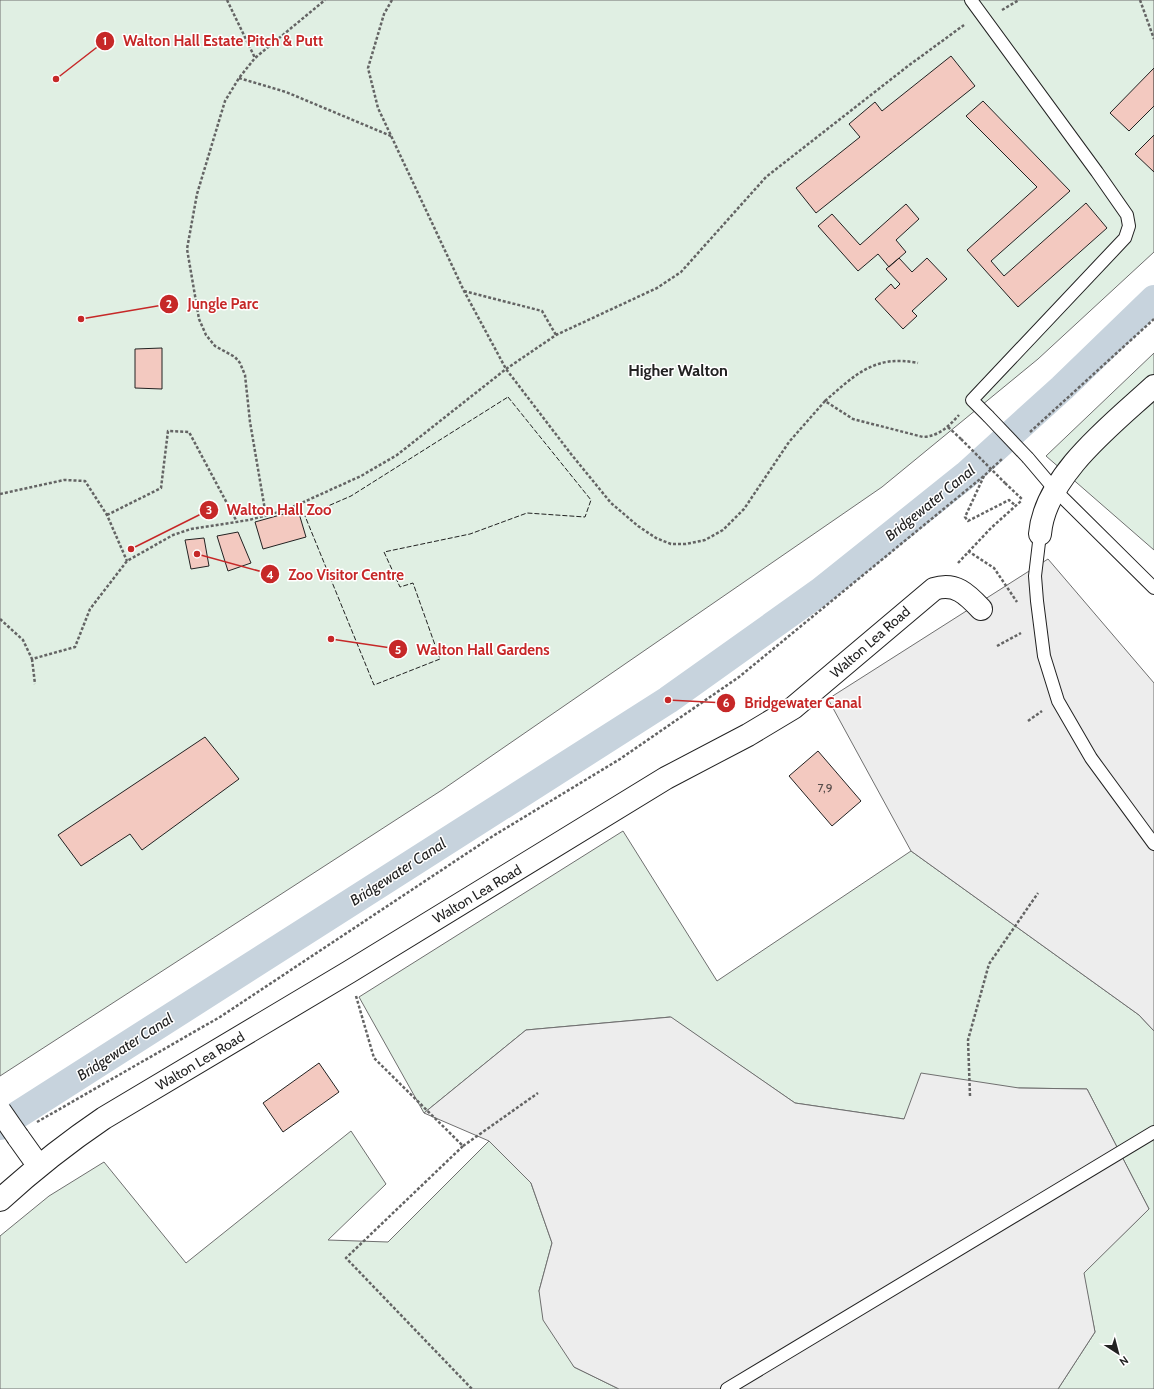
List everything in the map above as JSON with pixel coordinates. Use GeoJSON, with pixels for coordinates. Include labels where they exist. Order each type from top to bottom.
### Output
{"type":"FeatureCollection","features":[{"type":"Feature","properties":{"kind":"street"},"geometry":{"type":"LineString","coordinates":[[1040,534],[1050,485],[1154,386]]}},
{"type":"Feature","properties":{"kind":"street","name":"Walton Lea Road"},"geometry":{"type":"LineString","coordinates":[[0,1200],[38,1165],[104,1118],[349,972],[666,778],[748,735],[793,708],[924,595],[942,586],[950,586]]}},
{"type":"Feature","properties":{"kind":"street"},"geometry":{"type":"LineString","coordinates":[[950,586],[967,594],[981,609]]}},
{"type":"Feature","properties":{"kind":"street"},"geometry":{"type":"LineString","coordinates":[[0,1111],[38,1165]]}},
{"type":"Feature","properties":{"kind":"lane"},"geometry":{"type":"LineString","coordinates":[[971,0],[1097,172],[1126,215],[1129,226],[1125,238],[972,400],[1028,458],[1050,485],[1154,588]]}},
{"type":"Feature","properties":{"kind":"lane"},"geometry":{"type":"LineString","coordinates":[[1040,534],[1036,576],[1040,628],[1044,656],[1058,701],[1091,758],[1154,844]]}},
{"type":"Feature","properties":{"kind":"lane"},"geometry":{"type":"LineString","coordinates":[[727,1389],[1154,1132]]}},
{"type":"Feature","properties":{"kind":"path"},"geometry":{"type":"LineString","coordinates":[[227,0],[255,58]]}},
{"type":"Feature","properties":{"kind":"path"},"geometry":{"type":"LineString","coordinates":[[266,516],[250,422],[245,375],[240,363],[235,357],[215,346],[206,335],[199,319],[187,249],[197,194],[225,101],[239,78],[255,58],[325,0]]}},
{"type":"Feature","properties":{"kind":"path"},"geometry":{"type":"LineString","coordinates":[[392,0],[384,14],[368,68],[378,108],[391,136],[464,291],[506,369],[570,454],[611,503],[638,526],[656,538],[671,544],[686,544],[705,540],[723,530],[744,509],[789,442],[824,401],[855,375],[872,366],[900,359],[918,363]]}},
{"type":"Feature","properties":{"kind":"path"},"geometry":{"type":"LineString","coordinates":[[1140,0],[1154,39]]}},
{"type":"Feature","properties":{"kind":"path"},"geometry":{"type":"LineString","coordinates":[[32,659],[75,647],[90,609],[127,561],[173,535],[191,529],[237,522],[286,510],[361,476],[397,455],[506,369],[556,335],[657,288],[681,272],[766,177],[908,66],[981,13]]}},
{"type":"Feature","properties":{"kind":"path"},"geometry":{"type":"LineString","coordinates":[[239,78],[286,92],[391,136]]}},
{"type":"Feature","properties":{"kind":"path"},"geometry":{"type":"LineString","coordinates":[[464,291],[542,311],[556,335]]}},
{"type":"Feature","properties":{"kind":"path"},"geometry":{"type":"LineString","coordinates":[[1026,436],[1154,319]]}},
{"type":"Feature","properties":{"kind":"path"},"geometry":{"type":"LineString","coordinates":[[824,401],[853,419],[923,437],[934,437],[948,427],[972,400]]}},
{"type":"Feature","properties":{"kind":"path"},"geometry":{"type":"LineString","coordinates":[[948,427],[1023,500]]}},
{"type":"Feature","properties":{"kind":"path"},"geometry":{"type":"LineString","coordinates":[[107,515],[161,488],[168,431],[189,432],[237,522]]}},
{"type":"Feature","properties":{"kind":"path"},"geometry":{"type":"LineString","coordinates":[[36,1123],[220,1018],[493,836],[620,759],[727,686],[984,475],[1005,456]]}},
{"type":"Feature","properties":{"kind":"path"},"geometry":{"type":"LineString","coordinates":[[984,475],[965,517],[968,521],[1009,500],[1016,506]]}},
{"type":"Feature","properties":{"kind":"path"},"geometry":{"type":"LineString","coordinates":[[0,494],[64,480],[85,481],[107,515],[127,561]]}},
{"type":"Feature","properties":{"kind":"path"},"geometry":{"type":"LineString","coordinates":[[950,586],[957,565],[968,551],[1023,500],[1050,485]]}},
{"type":"Feature","properties":{"kind":"path"},"geometry":{"type":"LineString","coordinates":[[968,551],[994,568],[1018,604]]}},
{"type":"Feature","properties":{"kind":"path"},"geometry":{"type":"LineString","coordinates":[[0,619],[23,640],[32,659],[35,684]]}},
{"type":"Feature","properties":{"kind":"path"},"geometry":{"type":"LineString","coordinates":[[1020,626],[1021,633]]}},
{"type":"Feature","properties":{"kind":"path"},"geometry":{"type":"LineString","coordinates":[[997,646],[1021,633],[1040,628]]}},
{"type":"Feature","properties":{"kind":"path"},"geometry":{"type":"LineString","coordinates":[[970,1096],[968,1040],[989,964],[1038,893]]}},
{"type":"Feature","properties":{"kind":"path"},"geometry":{"type":"LineString","coordinates":[[349,972],[374,1058],[463,1146]]}},
{"type":"Feature","properties":{"kind":"path"},"geometry":{"type":"LineString","coordinates":[[472,1389],[346,1258],[463,1146],[538,1093]]}},
{"type":"Feature","properties":{"kind":"green space"},"geometry":{"type":"Polygon","coordinates":[[[0,0],[1154,0],[1154,252],[1038,359],[882,487],[442,790],[0,1076],[0,0]]]}},
{"type":"Feature","properties":{"kind":"green space"},"geometry":{"type":"Polygon","coordinates":[[[1154,353],[1154,550],[1046,456],[1154,353]]]}},
{"type":"Feature","properties":{"kind":"green space"},"geometry":{"type":"Polygon","coordinates":[[[623,831],[717,981],[911,851],[1139,1015],[1154,1031],[1154,1389],[1058,1389],[1095,1332],[1083,1273],[1149,1209],[1087,1089],[1019,1088],[904,1119],[795,1103],[670,1017],[526,1030],[424,1113],[359,997],[623,831]]]}},
{"type":"Feature","properties":{"kind":"green space"},"geometry":{"type":"Polygon","coordinates":[[[351,1131],[386,1184],[328,1240],[388,1242],[489,1141],[531,1183],[552,1243],[539,1291],[574,1367],[619,1389],[0,1389],[0,1236],[49,1196],[104,1162],[186,1263],[351,1131]]]}},
{"type":"Feature","properties":{"kind":"shaded area"},"geometry":{"type":"Polygon","coordinates":[[[1048,559],[1154,683],[1154,1031],[1139,1015],[911,851],[828,699],[1048,559]]]}},
{"type":"Feature","properties":{"kind":"shaded area"},"geometry":{"type":"Polygon","coordinates":[[[671,1017],[795,1103],[904,1119],[921,1073],[1019,1088],[1087,1089],[1149,1209],[1084,1273],[1095,1332],[1058,1389],[619,1389],[574,1367],[543,1320],[539,1291],[552,1243],[531,1183],[489,1141],[424,1113],[526,1030],[671,1017]]]}},
{"type":"Feature","properties":{"kind":"building"},"geometry":{"type":"Polygon","coordinates":[[[951,56],[975,86],[816,213],[796,188],[860,137],[849,124],[875,102],[882,111],[951,56]]]}},
{"type":"Feature","properties":{"kind":"building"},"geometry":{"type":"Polygon","coordinates":[[[1154,68],[1154,106],[1129,131],[1110,113],[1154,68]]]}},
{"type":"Feature","properties":{"kind":"building"},"geometry":{"type":"Polygon","coordinates":[[[983,101],[1070,191],[991,261],[1004,276],[1086,203],[1107,228],[1018,307],[967,250],[1037,187],[966,116],[983,101]]]}},
{"type":"Feature","properties":{"kind":"building"},"geometry":{"type":"Polygon","coordinates":[[[1154,135],[1154,172],[1135,154],[1154,135]]]}},
{"type":"Feature","properties":{"kind":"building"},"geometry":{"type":"Polygon","coordinates":[[[906,204],[919,219],[896,240],[906,252],[889,267],[878,254],[858,271],[818,226],[832,214],[860,245],[906,204]]]}},
{"type":"Feature","properties":{"kind":"building"},"geometry":{"type":"Polygon","coordinates":[[[899,258],[912,272],[927,258],[947,279],[912,311],[917,316],[903,329],[875,299],[891,284],[895,289],[900,284],[886,269],[899,258]]]}},
{"type":"Feature","properties":{"kind":"building"},"geometry":{"type":"Polygon","coordinates":[[[162,348],[162,389],[135,388],[135,349],[162,348]]]}},
{"type":"Feature","properties":{"kind":"building"},"geometry":{"type":"Polygon","coordinates":[[[298,510],[306,537],[263,549],[255,522],[298,510]]]}},
{"type":"Feature","properties":{"kind":"building"},"geometry":{"type":"Polygon","coordinates":[[[238,532],[251,563],[228,571],[217,536],[238,532]]]}},
{"type":"Feature","properties":{"kind":"building"},"geometry":{"type":"Polygon","coordinates":[[[204,538],[209,566],[191,569],[185,540],[204,538]]]}},
{"type":"Feature","properties":{"kind":"building"},"geometry":{"type":"Polygon","coordinates":[[[205,737],[239,779],[142,850],[130,834],[81,866],[58,835],[205,737]]]}},
{"type":"Feature","properties":{"kind":"building"},"geometry":{"type":"Polygon","coordinates":[[[818,751],[861,801],[832,826],[789,776],[818,751]]]}},
{"type":"Feature","properties":{"kind":"building"},"geometry":{"type":"Polygon","coordinates":[[[319,1063],[339,1092],[283,1132],[263,1103],[319,1063]]]}},
{"type":"Feature","properties":{"kind":"waterway","name":"Bridgewater Canal"},"geometry":{"type":"LineString","coordinates":[[0,1126],[668,700],[821,591],[966,475],[1062,388],[1154,299]]}},
{"type":"Feature","properties":{"kind":"fence"},"geometry":{"type":"LineString","coordinates":[[508,397],[591,500],[585,517],[527,513],[470,534],[384,552],[400,587],[413,583],[440,659],[374,685],[305,516],[351,496],[508,397]]}},
{"type":"Feature","properties":{"kind":"place","name":"Walton Hall Estate Pitch & Putt"},"geometry":{"type":"Point","coordinates":[56,79]}},
{"type":"Feature","properties":{"kind":"place","name":"Jungle Parc"},"geometry":{"type":"Point","coordinates":[81,319]}},
{"type":"Feature","properties":{"kind":"place","name":"Walton Hall Zoo"},"geometry":{"type":"Point","coordinates":[131,549]}},
{"type":"Feature","properties":{"kind":"place","name":"Zoo Visitor Centre"},"geometry":{"type":"Point","coordinates":[197,554]}},
{"type":"Feature","properties":{"kind":"place","name":"Walton Hall Gardens"},"geometry":{"type":"Point","coordinates":[331,639]}},
{"type":"Feature","properties":{"kind":"place","name":"Bridgewater Canal"},"geometry":{"type":"Point","coordinates":[668,700]}},
{"type":"Feature","properties":{"kind":"district","name":"Higher Walton"},"geometry":{"type":"Point","coordinates":[678,370]}}]}
